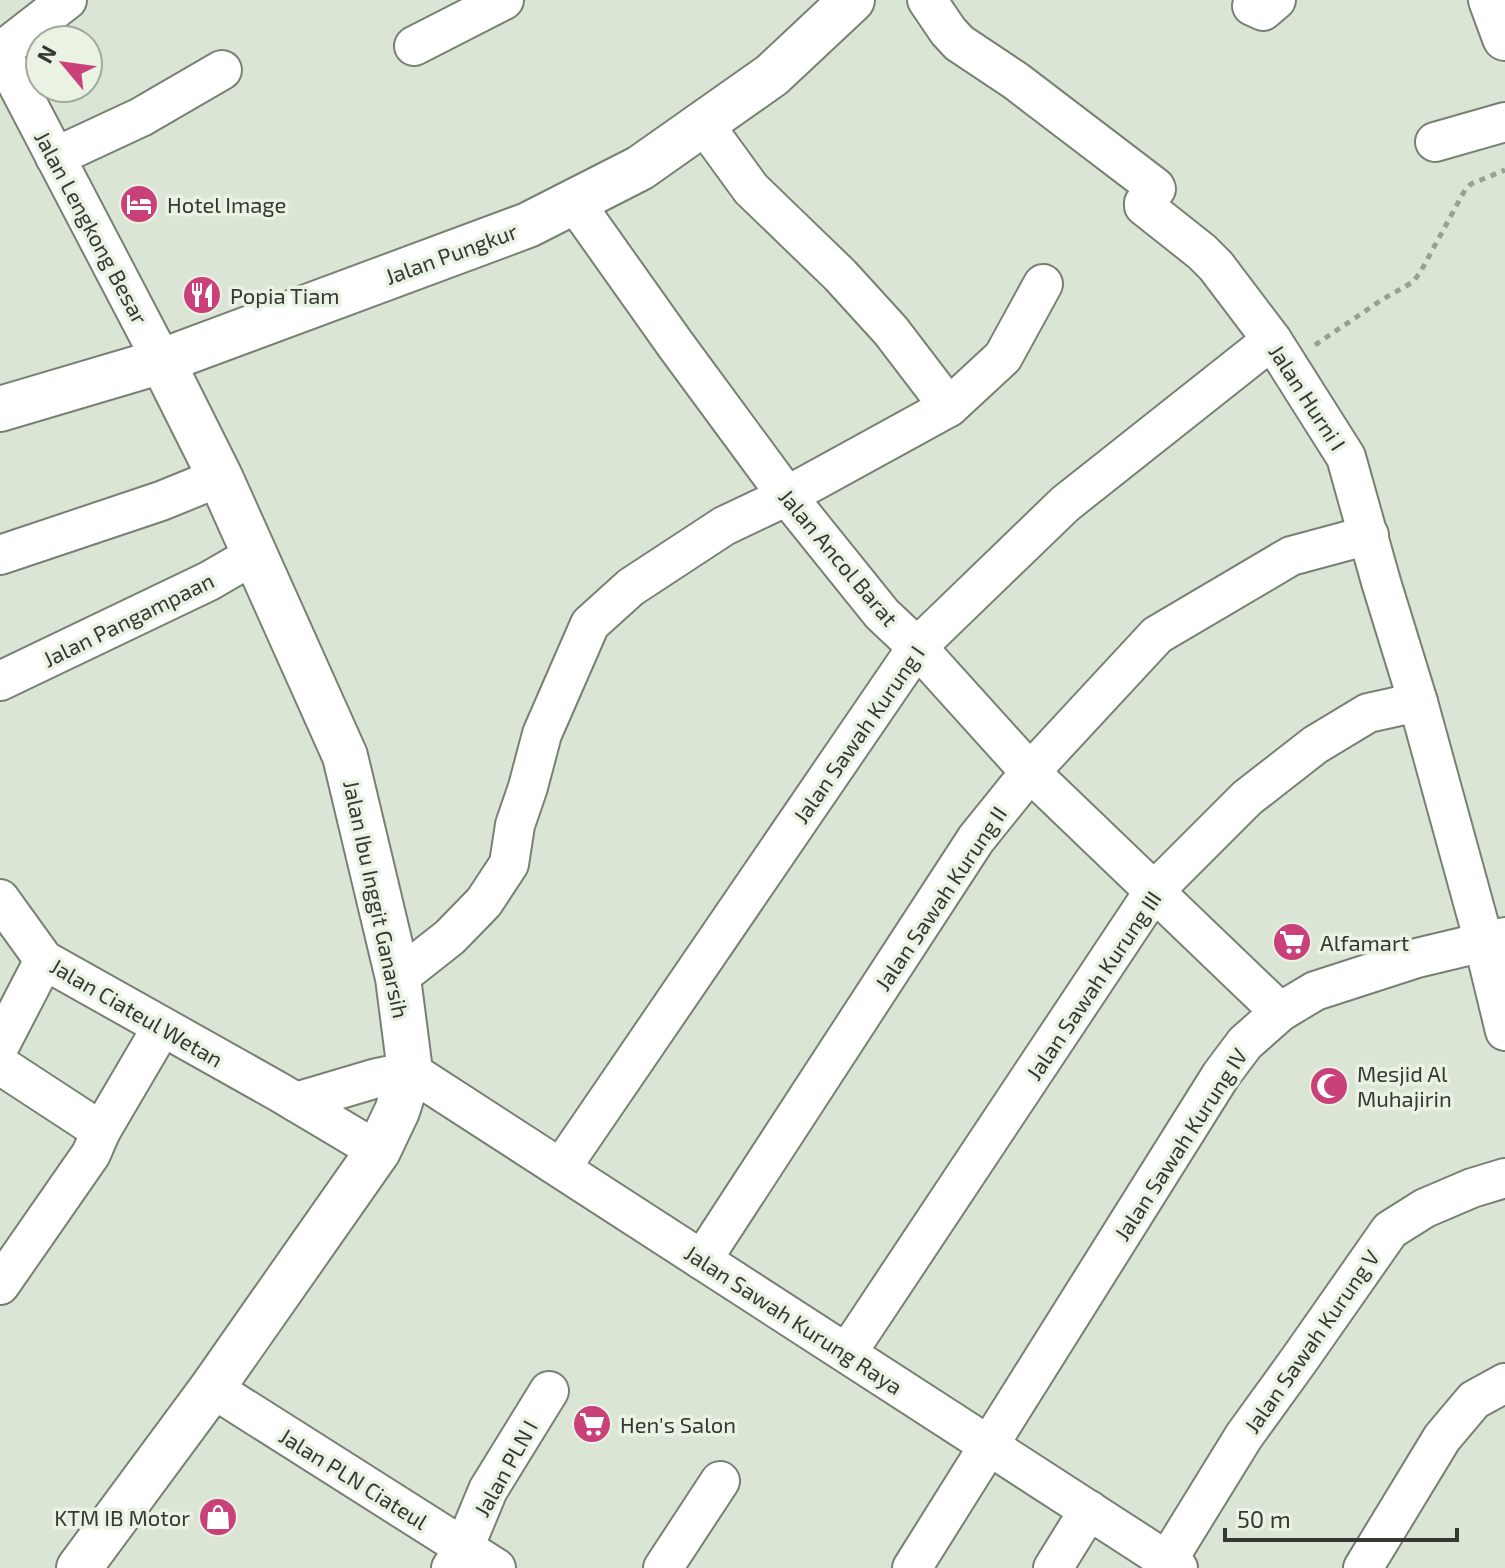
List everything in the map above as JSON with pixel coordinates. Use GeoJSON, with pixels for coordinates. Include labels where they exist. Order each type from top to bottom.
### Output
{"type":"FeatureCollection","features":[{"type":"Feature","properties":{"kind":"main road","name":"Jalan Pungkur"},"geometry":{"type":"LineString","coordinates":[[0,409],[162,361],[528,225],[575,203],[640,168],[772,75],[852,0]]}},
{"type":"Feature","properties":{"kind":"main road"},"geometry":{"type":"LineString","coordinates":[[1491,0],[1505,38]]}},
{"type":"Feature","properties":{"kind":"main road","name":"Jalan Ibu Inggit Ganarsih"},"geometry":{"type":"LineString","coordinates":[[79,1568],[212,1388],[378,1151],[397,1111],[410,1071],[398,978],[345,756],[220,477],[162,361]]}},
{"type":"Feature","properties":{"kind":"street"},"geometry":{"type":"LineString","coordinates":[[0,52],[67,0]]}},
{"type":"Feature","properties":{"kind":"street"},"geometry":{"type":"LineString","coordinates":[[414,46],[504,0]]}},
{"type":"Feature","properties":{"kind":"street","name":"Jalan Hurni I"},"geometry":{"type":"LineString","coordinates":[[927,0],[959,43],[1016,81],[1155,187],[1144,206],[1216,266],[1280,352],[1346,457],[1418,702],[1494,939],[1505,1031]]}},
{"type":"Feature","properties":{"kind":"street","name":"Jalan Lengkong Besar"},"geometry":{"type":"LineString","coordinates":[[0,52],[162,361]]}},
{"type":"Feature","properties":{"kind":"street"},"geometry":{"type":"LineString","coordinates":[[55,157],[141,117],[222,70]]}},
{"type":"Feature","properties":{"kind":"street"},"geometry":{"type":"LineString","coordinates":[[1435,142],[1505,122]]}},
{"type":"Feature","properties":{"kind":"street"},"geometry":{"type":"LineString","coordinates":[[703,123],[751,189],[840,275],[891,331],[949,407]]}},
{"type":"Feature","properties":{"kind":"street","name":"Jalan Ancol Barat"},"geometry":{"type":"LineString","coordinates":[[575,203],[787,496],[882,614],[917,647],[1030,772],[1280,1012]]}},
{"type":"Feature","properties":{"kind":"street"},"geometry":{"type":"LineString","coordinates":[[398,978],[450,937],[484,902],[509,864],[515,825],[542,734],[590,624],[631,587],[724,526],[787,496],[949,407],[1003,357],[1043,284]]}},
{"type":"Feature","properties":{"kind":"street","name":"Jalan Sawah Kurung I"},"geometry":{"type":"LineString","coordinates":[[561,1168],[917,647],[1065,504],[1280,352]]}},
{"type":"Feature","properties":{"kind":"street"},"geometry":{"type":"LineString","coordinates":[[0,555],[161,501],[220,477]]}},
{"type":"Feature","properties":{"kind":"street","name":"Jalan Sawah Kurung II"},"geometry":{"type":"LineString","coordinates":[[702,1260],[976,839],[1030,772],[1157,635],[1291,556],[1369,535]]}},
{"type":"Feature","properties":{"kind":"street","name":"Jalan Pangampaan"},"geometry":{"type":"LineString","coordinates":[[0,681],[209,581],[254,555]]}},
{"type":"Feature","properties":{"kind":"street","name":"Jalan Sawah Kurung III"},"geometry":{"type":"LineString","coordinates":[[847,1353],[1154,891],[1247,798],[1315,745],[1368,713],[1418,702]]}},
{"type":"Feature","properties":{"kind":"street","name":"Jalan Ciateul Wetan"},"geometry":{"type":"LineString","coordinates":[[0,899],[44,960],[378,1151]]}},
{"type":"Feature","properties":{"kind":"street","name":"Jalan Sawah Kurung IV"},"geometry":{"type":"LineString","coordinates":[[912,1568],[1221,1075],[1245,1043],[1280,1012],[1315,991],[1417,958],[1494,939]]}},
{"type":"Feature","properties":{"kind":"street"},"geometry":{"type":"LineString","coordinates":[[0,1045],[44,960]]}},
{"type":"Feature","properties":{"kind":"street"},"geometry":{"type":"LineString","coordinates":[[0,1285],[91,1154],[101,1131],[162,1027]]}},
{"type":"Feature","properties":{"kind":"street"},"geometry":{"type":"LineString","coordinates":[[0,1065],[101,1131]]}},
{"type":"Feature","properties":{"kind":"street"},"geometry":{"type":"LineString","coordinates":[[296,1102],[410,1071]]}},
{"type":"Feature","properties":{"kind":"street","name":"Jalan Sawah Kurung Raya"},"geometry":{"type":"LineString","coordinates":[[410,1071],[1173,1564]]}},
{"type":"Feature","properties":{"kind":"street","name":"Jalan Sawah Kurung V"},"geometry":{"type":"LineString","coordinates":[[1173,1564],[1244,1436],[1390,1230],[1425,1208],[1505,1178]]}},
{"type":"Feature","properties":{"kind":"street"},"geometry":{"type":"LineString","coordinates":[[1363,1568],[1442,1438],[1474,1400],[1505,1383]]}},
{"type":"Feature","properties":{"kind":"street","name":"Jalan PLN Ciateul"},"geometry":{"type":"LineString","coordinates":[[212,1388],[457,1558],[496,1568]]}},
{"type":"Feature","properties":{"kind":"street","name":"Jalan PLN I"},"geometry":{"type":"LineString","coordinates":[[457,1558],[488,1490],[549,1391]]}},
{"type":"Feature","properties":{"kind":"street"},"geometry":{"type":"LineString","coordinates":[[663,1568],[720,1481]]}},
{"type":"Feature","properties":{"kind":"street"},"geometry":{"type":"LineString","coordinates":[[1053,1568],[1089,1510]]}},
{"type":"Feature","properties":{"kind":"path"},"geometry":{"type":"LineString","coordinates":[[1280,352],[1413,282],[1465,190],[1471,184],[1505,170]]}},
{"type":"Feature","properties":{"kind":"place","name":"Hotel Image"},"geometry":{"type":"Point","coordinates":[139,204]}},
{"type":"Feature","properties":{"kind":"place","name":"Popia Tiam"},"geometry":{"type":"Point","coordinates":[202,295]}},
{"type":"Feature","properties":{"kind":"place","name":"Alfamart"},"geometry":{"type":"Point","coordinates":[1292,942]}},
{"type":"Feature","properties":{"kind":"place","name":"Mesjid Al Muhajirin"},"geometry":{"type":"Point","coordinates":[1329,1086]}},
{"type":"Feature","properties":{"kind":"place","name":"Hen's Salon"},"geometry":{"type":"Point","coordinates":[592,1424]}},
{"type":"Feature","properties":{"kind":"place","name":"KTM IB Motor"},"geometry":{"type":"Point","coordinates":[218,1517]}}]}
